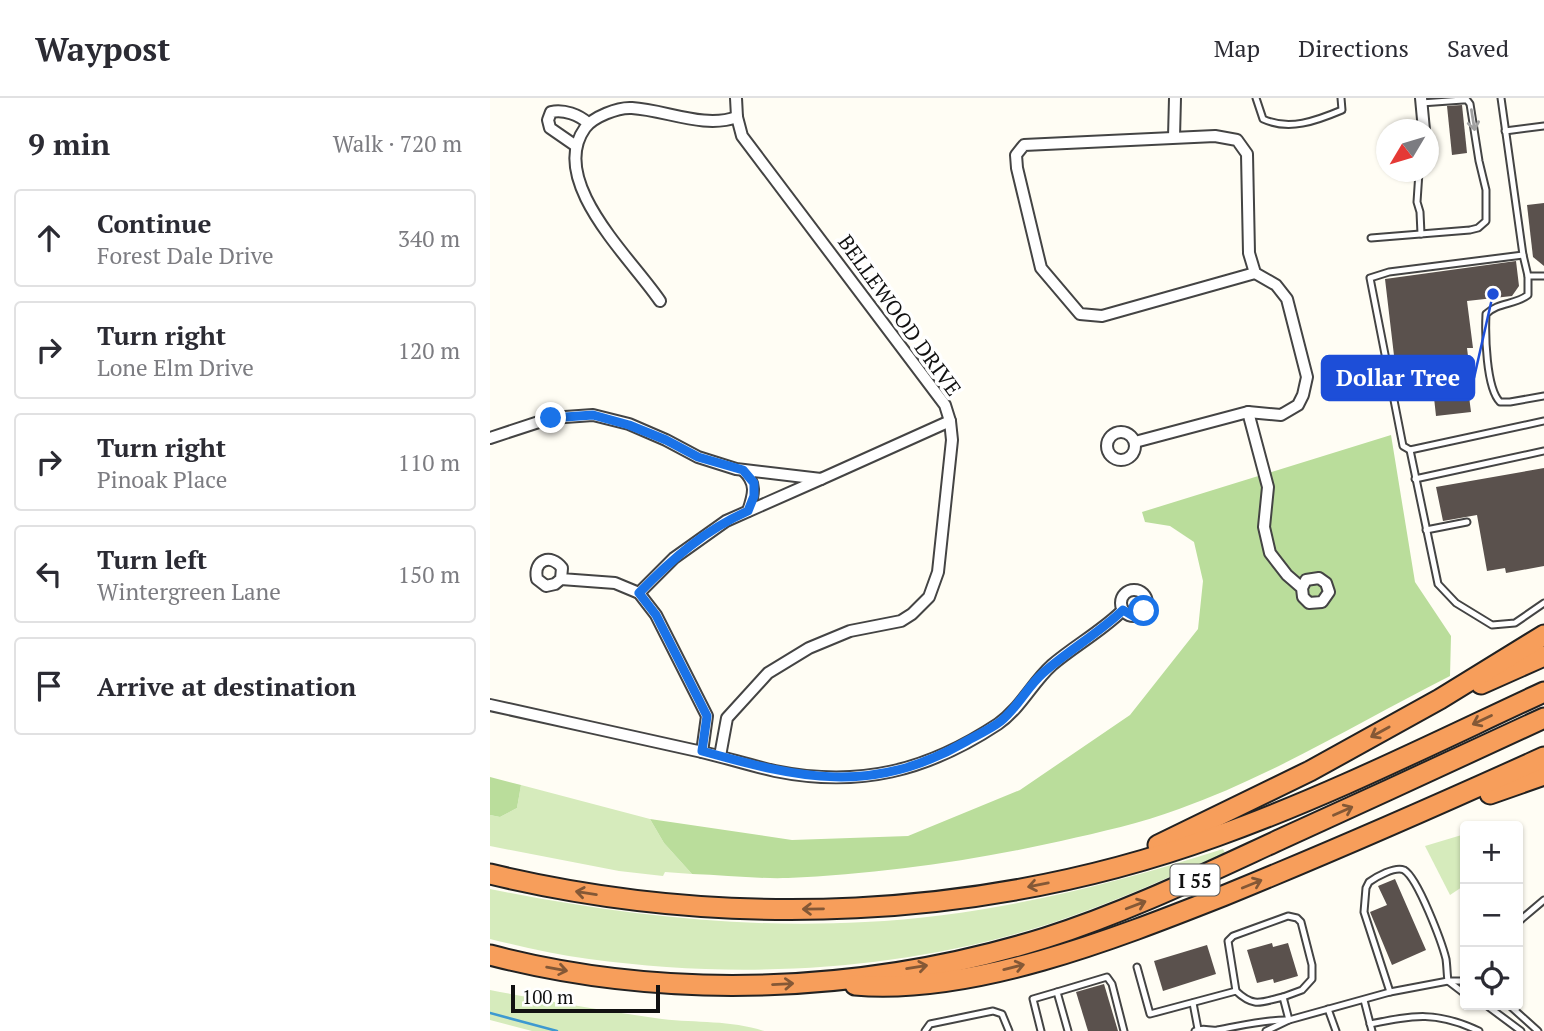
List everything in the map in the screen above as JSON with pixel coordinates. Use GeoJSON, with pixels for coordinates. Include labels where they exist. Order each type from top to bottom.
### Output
{"type":"FeatureCollection","features":[{"type":"Feature","properties":{"kind":"highway"},"geometry":{"type":"LineString","coordinates":[[1105,870],[1278,788],[1440,699],[1544,635]]}},
{"type":"Feature","properties":{"kind":"highway"},"geometry":{"type":"LineString","coordinates":[[1440,699],[1544,656]]}},
{"type":"Feature","properties":{"kind":"highway","name":"I 55"},"geometry":{"type":"LineString","coordinates":[[490,874],[562,890],[715,907],[785,909],[891,905],[1000,892],[1105,870],[1266,818],[1544,692]]}},
{"type":"Feature","properties":{"kind":"highway","name":"I 55"},"geometry":{"type":"LineString","coordinates":[[490,955],[552,968],[659,982],[716,985],[826,982],[938,964],[1043,938],[1096,920],[1194,880],[1544,718]]}},
{"type":"Feature","properties":{"kind":"highway"},"geometry":{"type":"LineString","coordinates":[[826,982],[877,987],[912,986],[1032,962],[1106,940],[1377,832],[1544,757]]}},
{"type":"Feature","properties":{"kind":"highway"},"geometry":{"type":"LineString","coordinates":[[1377,832],[1544,775]]}},
{"type":"Feature","properties":{"kind":"street","name":"BELLEWOOD DRIVE"},"geometry":{"type":"LineString","coordinates":[[720,756],[727,718],[768,673],[809,648],[850,631],[901,621],[929,597],[938,572],[952,440],[945,405],[750,146],[739,128],[736,98]]}},
{"type":"Feature","properties":{"kind":"street"},"geometry":{"type":"LineString","coordinates":[[1174,137],[1175,98]]}},
{"type":"Feature","properties":{"kind":"street"},"geometry":{"type":"LineString","coordinates":[[1421,101],[1423,119]]}},
{"type":"Feature","properties":{"kind":"street"},"geometry":{"type":"LineString","coordinates":[[660,301],[582,194],[575,173],[573,154],[579,136],[588,123],[629,107],[719,122],[737,117]]}},
{"type":"Feature","properties":{"kind":"street"},"geometry":{"type":"LineString","coordinates":[[576,146],[550,128],[548,120],[551,112],[560,110],[588,123]]}},
{"type":"Feature","properties":{"kind":"street"},"geometry":{"type":"LineString","coordinates":[[1135,442],[1248,412],[1281,415],[1298,405],[1303,395],[1307,377],[1287,299],[1276,285],[1255,273],[1249,253],[1247,154],[1237,140],[1215,136],[1024,145],[1016,155],[1041,268],[1080,314],[1102,316],[1255,273]]}},
{"type":"Feature","properties":{"kind":"street"},"geometry":{"type":"LineString","coordinates":[[1248,412],[1268,487],[1264,527],[1270,553],[1287,575],[1302,588]]}},
{"type":"Feature","properties":{"kind":"street"},"geometry":{"type":"LineString","coordinates":[[490,438],[551,418],[593,415],[642,429],[698,457],[743,470],[821,479]]}},
{"type":"Feature","properties":{"kind":"street"},"geometry":{"type":"LineString","coordinates":[[639,593],[674,558],[726,521],[950,421]]}},
{"type":"Feature","properties":{"kind":"street"},"geometry":{"type":"LineString","coordinates":[[743,470],[754,483],[754,496],[748,511]]}},
{"type":"Feature","properties":{"kind":"street"},"geometry":{"type":"LineString","coordinates":[[561,579],[615,583],[639,593],[656,615],[707,716],[702,751]]}},
{"type":"Feature","properties":{"kind":"street"},"geometry":{"type":"LineString","coordinates":[[490,705],[702,751],[776,771],[825,778],[857,778],[919,764],[945,754],[999,723],[1019,704],[1038,678],[1123,610]]}},
{"type":"Feature","properties":{"kind":"street"},"geometry":{"type":"LineString","coordinates":[[704,710],[721,717],[732,712]]}},
{"type":"Feature","properties":{"kind":"lane"},"geometry":{"type":"LineString","coordinates":[[1256,98],[1263,119],[1275,125],[1311,123],[1342,110],[1341,98]]}},
{"type":"Feature","properties":{"kind":"lane"},"geometry":{"type":"LineString","coordinates":[[1501,98],[1528,276],[1528,295],[1521,300],[1494,306],[1486,314],[1489,368],[1494,396],[1500,402],[1544,396]]}},
{"type":"Feature","properties":{"kind":"lane"},"geometry":{"type":"LineString","coordinates":[[1371,237],[1471,230],[1484,225],[1486,220],[1486,190],[1472,112],[1467,100],[1421,101]]}},
{"type":"Feature","properties":{"kind":"lane"},"geometry":{"type":"LineString","coordinates":[[1506,131],[1544,126]]}},
{"type":"Feature","properties":{"kind":"lane"},"geometry":{"type":"LineString","coordinates":[[1418,182],[1420,234]]}},
{"type":"Feature","properties":{"kind":"lane"},"geometry":{"type":"LineString","coordinates":[[1523,255],[1390,272],[1370,278],[1403,446],[1410,450],[1544,421]]}},
{"type":"Feature","properties":{"kind":"lane"},"geometry":{"type":"LineString","coordinates":[[1528,276],[1544,276]]}},
{"type":"Feature","properties":{"kind":"lane"},"geometry":{"type":"LineString","coordinates":[[1410,450],[1438,583],[1456,603],[1492,625],[1515,622],[1544,603]]}},
{"type":"Feature","properties":{"kind":"lane"},"geometry":{"type":"LineString","coordinates":[[1415,479],[1544,451]]}},
{"type":"Feature","properties":{"kind":"lane"},"geometry":{"type":"LineString","coordinates":[[1426,530],[1467,523]]}},
{"type":"Feature","properties":{"kind":"lane"},"geometry":{"type":"LineString","coordinates":[[1390,992],[1363,906],[1369,883],[1398,869],[1410,875],[1421,891],[1446,960],[1448,981],[1460,990]]}},
{"type":"Feature","properties":{"kind":"lane"},"geometry":{"type":"LineString","coordinates":[[1523,918],[1544,900]]}},
{"type":"Feature","properties":{"kind":"lane"},"geometry":{"type":"LineString","coordinates":[[1288,916],[1297,918],[1301,922],[1312,965],[1312,979],[1302,990],[1255,1003],[1237,991],[1228,941],[1233,936],[1288,916]]}},
{"type":"Feature","properties":{"kind":"lane"},"geometry":{"type":"LineString","coordinates":[[1137,967],[1150,1014],[1237,991]]}},
{"type":"Feature","properties":{"kind":"lane"},"geometry":{"type":"LineString","coordinates":[[1041,1031],[1033,999],[1107,977],[1124,1031]]}},
{"type":"Feature","properties":{"kind":"lane"},"geometry":{"type":"LineString","coordinates":[[1266,1031],[1289,1020],[1390,992],[1460,981]]}},
{"type":"Feature","properties":{"kind":"lane"},"geometry":{"type":"LineString","coordinates":[[1058,992],[1068,1031]]}},
{"type":"Feature","properties":{"kind":"lane"},"geometry":{"type":"LineString","coordinates":[[1283,997],[1289,1020]]}},
{"type":"Feature","properties":{"kind":"lane"},"geometry":{"type":"LineString","coordinates":[[1364,999],[1371,1028],[1404,1017],[1440,1016],[1479,1031]]}},
{"type":"Feature","properties":{"kind":"lane"},"geometry":{"type":"LineString","coordinates":[[1193,1003],[1196,1030],[1203,1028],[1212,1031],[1267,1020],[1289,1020]]}},
{"type":"Feature","properties":{"kind":"lane"},"geometry":{"type":"LineString","coordinates":[[1328,1009],[1336,1031]]}},
{"type":"Feature","properties":{"kind":"lane"},"geometry":{"type":"LineString","coordinates":[[925,1031],[930,1024],[993,1010],[1002,1014],[1009,1031]]}},
{"type":"Feature","properties":{"kind":"lane"},"geometry":{"type":"LineString","coordinates":[[1493,1010],[1521,1031]]}},
{"type":"Feature","properties":{"kind":"lane"},"geometry":{"type":"LineString","coordinates":[[1515,1010],[1538,1031]]}},
{"type":"Feature","properties":{"kind":"green space"},"geometry":{"type":"Polygon","coordinates":[[[1391,435],[1415,582],[1451,636],[1450,676],[1317,747],[1214,795],[1136,823],[1027,848],[891,870],[788,878],[692,874],[664,843],[650,819],[792,840],[908,836],[1020,790],[1130,715],[1198,629],[1203,581],[1194,542],[1170,526],[1145,522],[1142,512],[1391,435]]]}},
{"type":"Feature","properties":{"kind":"green space"},"geometry":{"type":"Polygon","coordinates":[[[490,777],[521,785],[517,808],[500,817],[490,815],[490,777]]]}},
{"type":"Feature","properties":{"kind":"green space"},"geometry":{"type":"Polygon","coordinates":[[[521,785],[650,819],[664,843],[692,874],[665,872],[663,876],[619,871],[490,846],[490,815],[500,817],[517,808],[521,785]]]}},
{"type":"Feature","properties":{"kind":"green space"},"geometry":{"type":"Polygon","coordinates":[[[1460,836],[1460,888],[1450,895],[1425,846],[1460,836]]]}},
{"type":"Feature","properties":{"kind":"green space"},"geometry":{"type":"Polygon","coordinates":[[[1223,849],[1225,853],[1182,872],[1052,923],[939,952],[881,961],[823,967],[706,969],[577,957],[490,939],[490,889],[583,906],[676,918],[770,923],[865,922],[956,913],[1046,897],[1091,887],[1223,849]]]}},
{"type":"Feature","properties":{"kind":"green space"},"geometry":{"type":"Polygon","coordinates":[[[490,990],[640,1016],[726,1023],[764,1031],[532,1031],[490,1020],[490,990]]]}},
{"type":"Feature","properties":{"kind":"building"},"geometry":{"type":"Polygon","coordinates":[[[1462,105],[1467,153],[1452,155],[1447,106],[1462,105]]]}},
{"type":"Feature","properties":{"kind":"building"},"geometry":{"type":"Polygon","coordinates":[[[1544,203],[1544,266],[1533,257],[1527,205],[1544,203]]]}},
{"type":"Feature","properties":{"kind":"building"},"geometry":{"type":"Polygon","coordinates":[[[1516,261],[1519,286],[1512,296],[1467,301],[1473,348],[1467,348],[1468,356],[1464,357],[1471,412],[1436,416],[1430,361],[1395,364],[1385,279],[1516,261]]]}},
{"type":"Feature","properties":{"kind":"building"},"geometry":{"type":"Polygon","coordinates":[[[1544,468],[1544,566],[1506,573],[1505,568],[1487,571],[1477,515],[1443,521],[1436,487],[1544,468]]]}},
{"type":"Feature","properties":{"kind":"building"},"geometry":{"type":"Polygon","coordinates":[[[1395,879],[1426,950],[1392,965],[1370,912],[1387,905],[1378,886],[1395,879]]]}},
{"type":"Feature","properties":{"kind":"building"},"geometry":{"type":"Polygon","coordinates":[[[1272,943],[1273,947],[1288,943],[1298,976],[1274,983],[1273,979],[1257,983],[1247,950],[1272,943]]]}},
{"type":"Feature","properties":{"kind":"building"},"geometry":{"type":"Polygon","coordinates":[[[1207,945],[1216,974],[1163,991],[1154,961],[1207,945]]]}},
{"type":"Feature","properties":{"kind":"building"},"geometry":{"type":"Polygon","coordinates":[[[1104,984],[1118,1031],[1088,1031],[1076,992],[1104,984]]]}},
{"type":"Feature","properties":{"kind":"waterway"},"geometry":{"type":"LineString","coordinates":[[490,1013],[557,1031]]}},
{"type":"Feature","properties":{"kind":"place","name":"Dollar Tree"},"geometry":{"type":"Point","coordinates":[1493,294]}},
{"type":"Feature","properties":{"kind":"route"},"geometry":{"type":"LineString","coordinates":[[551,418],[593,415],[629,425],[698,457],[743,470],[754,483],[754,496],[748,511],[726,521],[674,558],[639,593],[656,615],[707,716],[702,751],[776,771],[825,778],[857,778],[919,764],[945,754],[999,723],[1019,704],[1038,678],[1069,650],[1123,610],[1133,616],[1144,611]]}}]}
